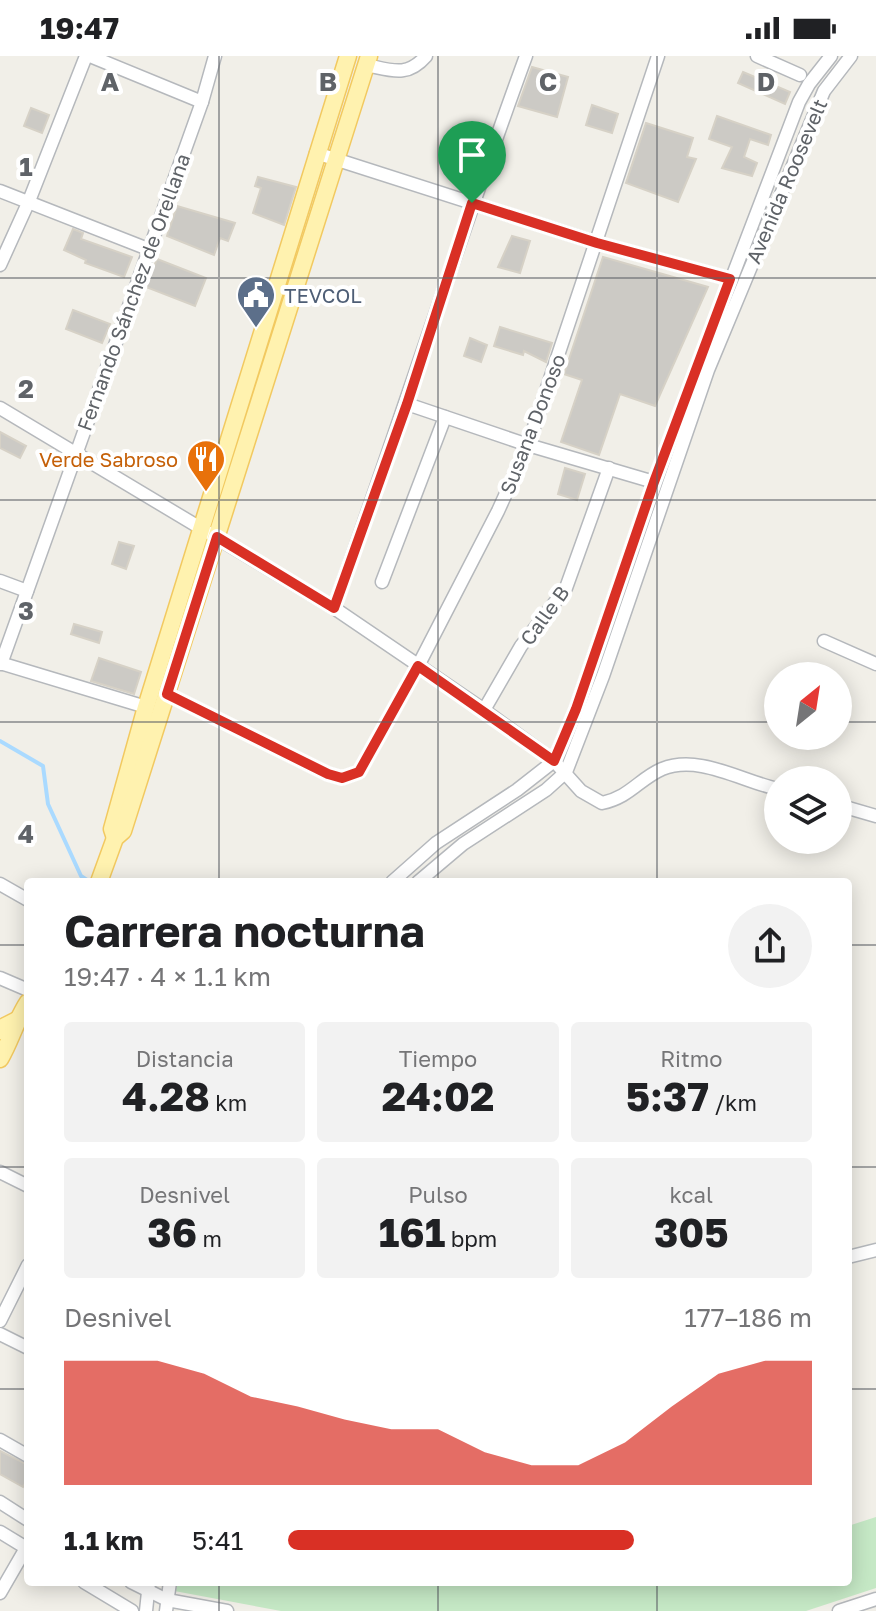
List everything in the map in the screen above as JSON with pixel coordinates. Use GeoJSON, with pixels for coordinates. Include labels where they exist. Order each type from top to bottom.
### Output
{"type":"FeatureCollection","features":[{"type":"Feature","properties":{"kind":"main road"},"geometry":{"type":"LineString","coordinates":[[115,838],[112,829],[146,707],[348,56]]}},
{"type":"Feature","properties":{"kind":"main road"},"geometry":{"type":"LineString","coordinates":[[101,878],[115,838],[123,831],[368,61]]}},
{"type":"Feature","properties":{"kind":"main road"},"geometry":{"type":"LineString","coordinates":[[2,1045],[3,1027],[17,1020],[24,1009]]}},
{"type":"Feature","properties":{"kind":"street"},"geometry":{"type":"LineString","coordinates":[[0,265],[88,56],[202,102]]}},
{"type":"Feature","properties":{"kind":"street","name":"Fernando Sánchez de Orellana"},"geometry":{"type":"LineString","coordinates":[[1,664],[202,102],[215,56]]}},
{"type":"Feature","properties":{"kind":"street"},"geometry":{"type":"LineString","coordinates":[[368,61],[404,71],[416,67],[426,56]]}},
{"type":"Feature","properties":{"kind":"street"},"geometry":{"type":"LineString","coordinates":[[334,608],[407,404],[472,203],[526,56]]}},
{"type":"Feature","properties":{"kind":"street","name":"Susana Donoso"},"geometry":{"type":"LineString","coordinates":[[167,694],[328,774],[342,778],[359,772],[418,666],[498,511],[528,445],[658,56]]}},
{"type":"Feature","properties":{"kind":"street"},"geometry":{"type":"LineString","coordinates":[[757,56],[800,75]]}},
{"type":"Feature","properties":{"kind":"street","name":"Avenida Roosevelt"},"geometry":{"type":"LineString","coordinates":[[397,878],[436,843],[517,790],[554,761],[576,709],[654,482],[799,102],[831,56]]}},
{"type":"Feature","properties":{"kind":"street","name":"Avenida Roosevelt"},"geometry":{"type":"LineString","coordinates":[[423,878],[463,844],[546,790],[566,772],[589,717],[708,370],[824,91],[851,56]]}},
{"type":"Feature","properties":{"kind":"street"},"geometry":{"type":"LineString","coordinates":[[316,153],[597,243],[730,279]]}},
{"type":"Feature","properties":{"kind":"street"},"geometry":{"type":"LineString","coordinates":[[0,191],[148,249]]}},
{"type":"Feature","properties":{"kind":"street"},"geometry":{"type":"LineString","coordinates":[[407,404],[528,445],[654,482]]}},
{"type":"Feature","properties":{"kind":"street"},"geometry":{"type":"LineString","coordinates":[[0,408],[334,608],[484,710],[554,761],[581,791],[602,803],[619,800],[659,770],[679,764],[699,764],[764,786]]}},
{"type":"Feature","properties":{"kind":"street"},"geometry":{"type":"LineString","coordinates":[[382,582],[445,417]]}},
{"type":"Feature","properties":{"kind":"street","name":"Calle B"},"geometry":{"type":"LineString","coordinates":[[484,710],[521,646],[566,588],[609,468]]}},
{"type":"Feature","properties":{"kind":"street"},"geometry":{"type":"LineString","coordinates":[[0,581],[27,591]]}},
{"type":"Feature","properties":{"kind":"street"},"geometry":{"type":"LineString","coordinates":[[824,641],[876,664]]}},
{"type":"Feature","properties":{"kind":"street"},"geometry":{"type":"LineString","coordinates":[[1,664],[146,707]]}},
{"type":"Feature","properties":{"kind":"street"},"geometry":{"type":"LineString","coordinates":[[852,809],[876,816]]}},
{"type":"Feature","properties":{"kind":"street"},"geometry":{"type":"LineString","coordinates":[[0,884],[24,898]]}},
{"type":"Feature","properties":{"kind":"street"},"geometry":{"type":"LineString","coordinates":[[0,978],[24,988]]}},
{"type":"Feature","properties":{"kind":"street"},"geometry":{"type":"LineString","coordinates":[[0,1172],[24,1184]]}},
{"type":"Feature","properties":{"kind":"street"},"geometry":{"type":"LineString","coordinates":[[852,1256],[876,1250]]}},
{"type":"Feature","properties":{"kind":"street"},"geometry":{"type":"LineString","coordinates":[[0,1321],[24,1273]]}},
{"type":"Feature","properties":{"kind":"street"},"geometry":{"type":"LineString","coordinates":[[0,1334],[24,1346]]}},
{"type":"Feature","properties":{"kind":"street"},"geometry":{"type":"LineString","coordinates":[[0,1440],[24,1454]]}},
{"type":"Feature","properties":{"kind":"street"},"geometry":{"type":"LineString","coordinates":[[0,1502],[24,1517]]}},
{"type":"Feature","properties":{"kind":"street"},"geometry":{"type":"LineString","coordinates":[[0,1532],[24,1546]]}},
{"type":"Feature","properties":{"kind":"street"},"geometry":{"type":"LineString","coordinates":[[0,1593],[24,1553]]}},
{"type":"Feature","properties":{"kind":"street"},"geometry":{"type":"LineString","coordinates":[[91,1586],[132,1611]]}},
{"type":"Feature","properties":{"kind":"street"},"geometry":{"type":"LineString","coordinates":[[149,1587],[167,1605],[227,1611]]}},
{"type":"Feature","properties":{"kind":"street"},"geometry":{"type":"LineString","coordinates":[[146,1611],[149,1587]]}},
{"type":"Feature","properties":{"kind":"street"},"geometry":{"type":"LineString","coordinates":[[839,1611],[876,1599]]}},
{"type":"Feature","properties":{"kind":"green space"},"geometry":{"type":"Polygon","coordinates":[[[876,1517],[876,1588],[806,1611],[281,1611],[169,1590],[170,1586],[852,1586],[852,1525],[876,1517]]]}},
{"type":"Feature","properties":{"kind":"building"},"geometry":{"type":"Polygon","coordinates":[[[532,67],[568,77],[557,117],[518,106],[532,67]]]}},
{"type":"Feature","properties":{"kind":"building"},"geometry":{"type":"Polygon","coordinates":[[[743,72],[790,92],[785,104],[738,83],[743,72]]]}},
{"type":"Feature","properties":{"kind":"building"},"geometry":{"type":"Polygon","coordinates":[[[592,105],[618,114],[612,133],[586,125],[592,105]]]}},
{"type":"Feature","properties":{"kind":"building"},"geometry":{"type":"Polygon","coordinates":[[[31,108],[49,115],[42,133],[24,126],[31,108]]]}},
{"type":"Feature","properties":{"kind":"building"},"geometry":{"type":"Polygon","coordinates":[[[717,116],[771,135],[768,145],[750,139],[744,157],[757,163],[752,176],[722,168],[732,147],[709,139],[717,116]]]}},
{"type":"Feature","properties":{"kind":"building"},"geometry":{"type":"Polygon","coordinates":[[[646,123],[693,138],[687,157],[696,159],[678,202],[626,183],[646,123]]]}},
{"type":"Feature","properties":{"kind":"building"},"geometry":{"type":"Polygon","coordinates":[[[258,177],[296,187],[284,225],[253,213],[261,188],[255,186],[258,177]]]}},
{"type":"Feature","properties":{"kind":"building"},"geometry":{"type":"Polygon","coordinates":[[[177,206],[235,223],[228,241],[220,238],[214,255],[167,236],[177,206]]]}},
{"type":"Feature","properties":{"kind":"building"},"geometry":{"type":"Polygon","coordinates":[[[73,229],[83,233],[81,239],[132,257],[124,277],[85,263],[86,260],[64,250],[73,229]]]}},
{"type":"Feature","properties":{"kind":"building"},"geometry":{"type":"Polygon","coordinates":[[[512,236],[530,241],[520,273],[498,267],[512,236]]]}},
{"type":"Feature","properties":{"kind":"building"},"geometry":{"type":"Polygon","coordinates":[[[603,257],[708,287],[655,406],[620,394],[599,455],[561,442],[582,380],[564,374],[603,257]]]}},
{"type":"Feature","properties":{"kind":"building"},"geometry":{"type":"Polygon","coordinates":[[[157,259],[206,278],[195,306],[146,287],[157,259]]]}},
{"type":"Feature","properties":{"kind":"building"},"geometry":{"type":"Polygon","coordinates":[[[73,310],[110,324],[102,343],[66,329],[73,310]]]}},
{"type":"Feature","properties":{"kind":"building"},"geometry":{"type":"Polygon","coordinates":[[[500,327],[552,343],[546,362],[524,351],[523,355],[494,346],[500,327]]]}},
{"type":"Feature","properties":{"kind":"building"},"geometry":{"type":"Polygon","coordinates":[[[470,338],[487,345],[481,362],[464,356],[470,338]]]}},
{"type":"Feature","properties":{"kind":"building"},"geometry":{"type":"Polygon","coordinates":[[[0,432],[26,446],[20,458],[0,448],[0,432]]]}},
{"type":"Feature","properties":{"kind":"building"},"geometry":{"type":"Polygon","coordinates":[[[565,468],[585,474],[577,500],[558,494],[565,468]]]}},
{"type":"Feature","properties":{"kind":"building"},"geometry":{"type":"Polygon","coordinates":[[[119,542],[134,546],[126,569],[112,564],[119,542]]]}},
{"type":"Feature","properties":{"kind":"building"},"geometry":{"type":"Polygon","coordinates":[[[74,624],[102,632],[99,643],[71,634],[74,624]]]}},
{"type":"Feature","properties":{"kind":"building"},"geometry":{"type":"Polygon","coordinates":[[[99,658],[141,672],[134,694],[91,681],[99,658]]]}},
{"type":"Feature","properties":{"kind":"building"},"geometry":{"type":"Polygon","coordinates":[[[0,1451],[24,1463],[24,1485],[23,1487],[0,1474],[0,1451]]]}},
{"type":"Feature","properties":{"kind":"waterway"},"geometry":{"type":"LineString","coordinates":[[0,741],[43,766],[48,804],[84,878]]}},
{"type":"Feature","properties":{"kind":"place","name":"TEVCOL"},"geometry":{"type":"Point","coordinates":[256,329]}},
{"type":"Feature","properties":{"kind":"place","name":"Verde Sabroso"},"geometry":{"type":"Point","coordinates":[206,493]}},
{"type":"Feature","properties":{"kind":"route"},"geometry":{"type":"LineString","coordinates":[[472,203],[597,243],[730,279],[654,482],[576,709],[554,761],[418,666],[359,772],[342,778],[328,774],[167,694],[217,537],[334,608],[407,404],[472,203]]}}]}
